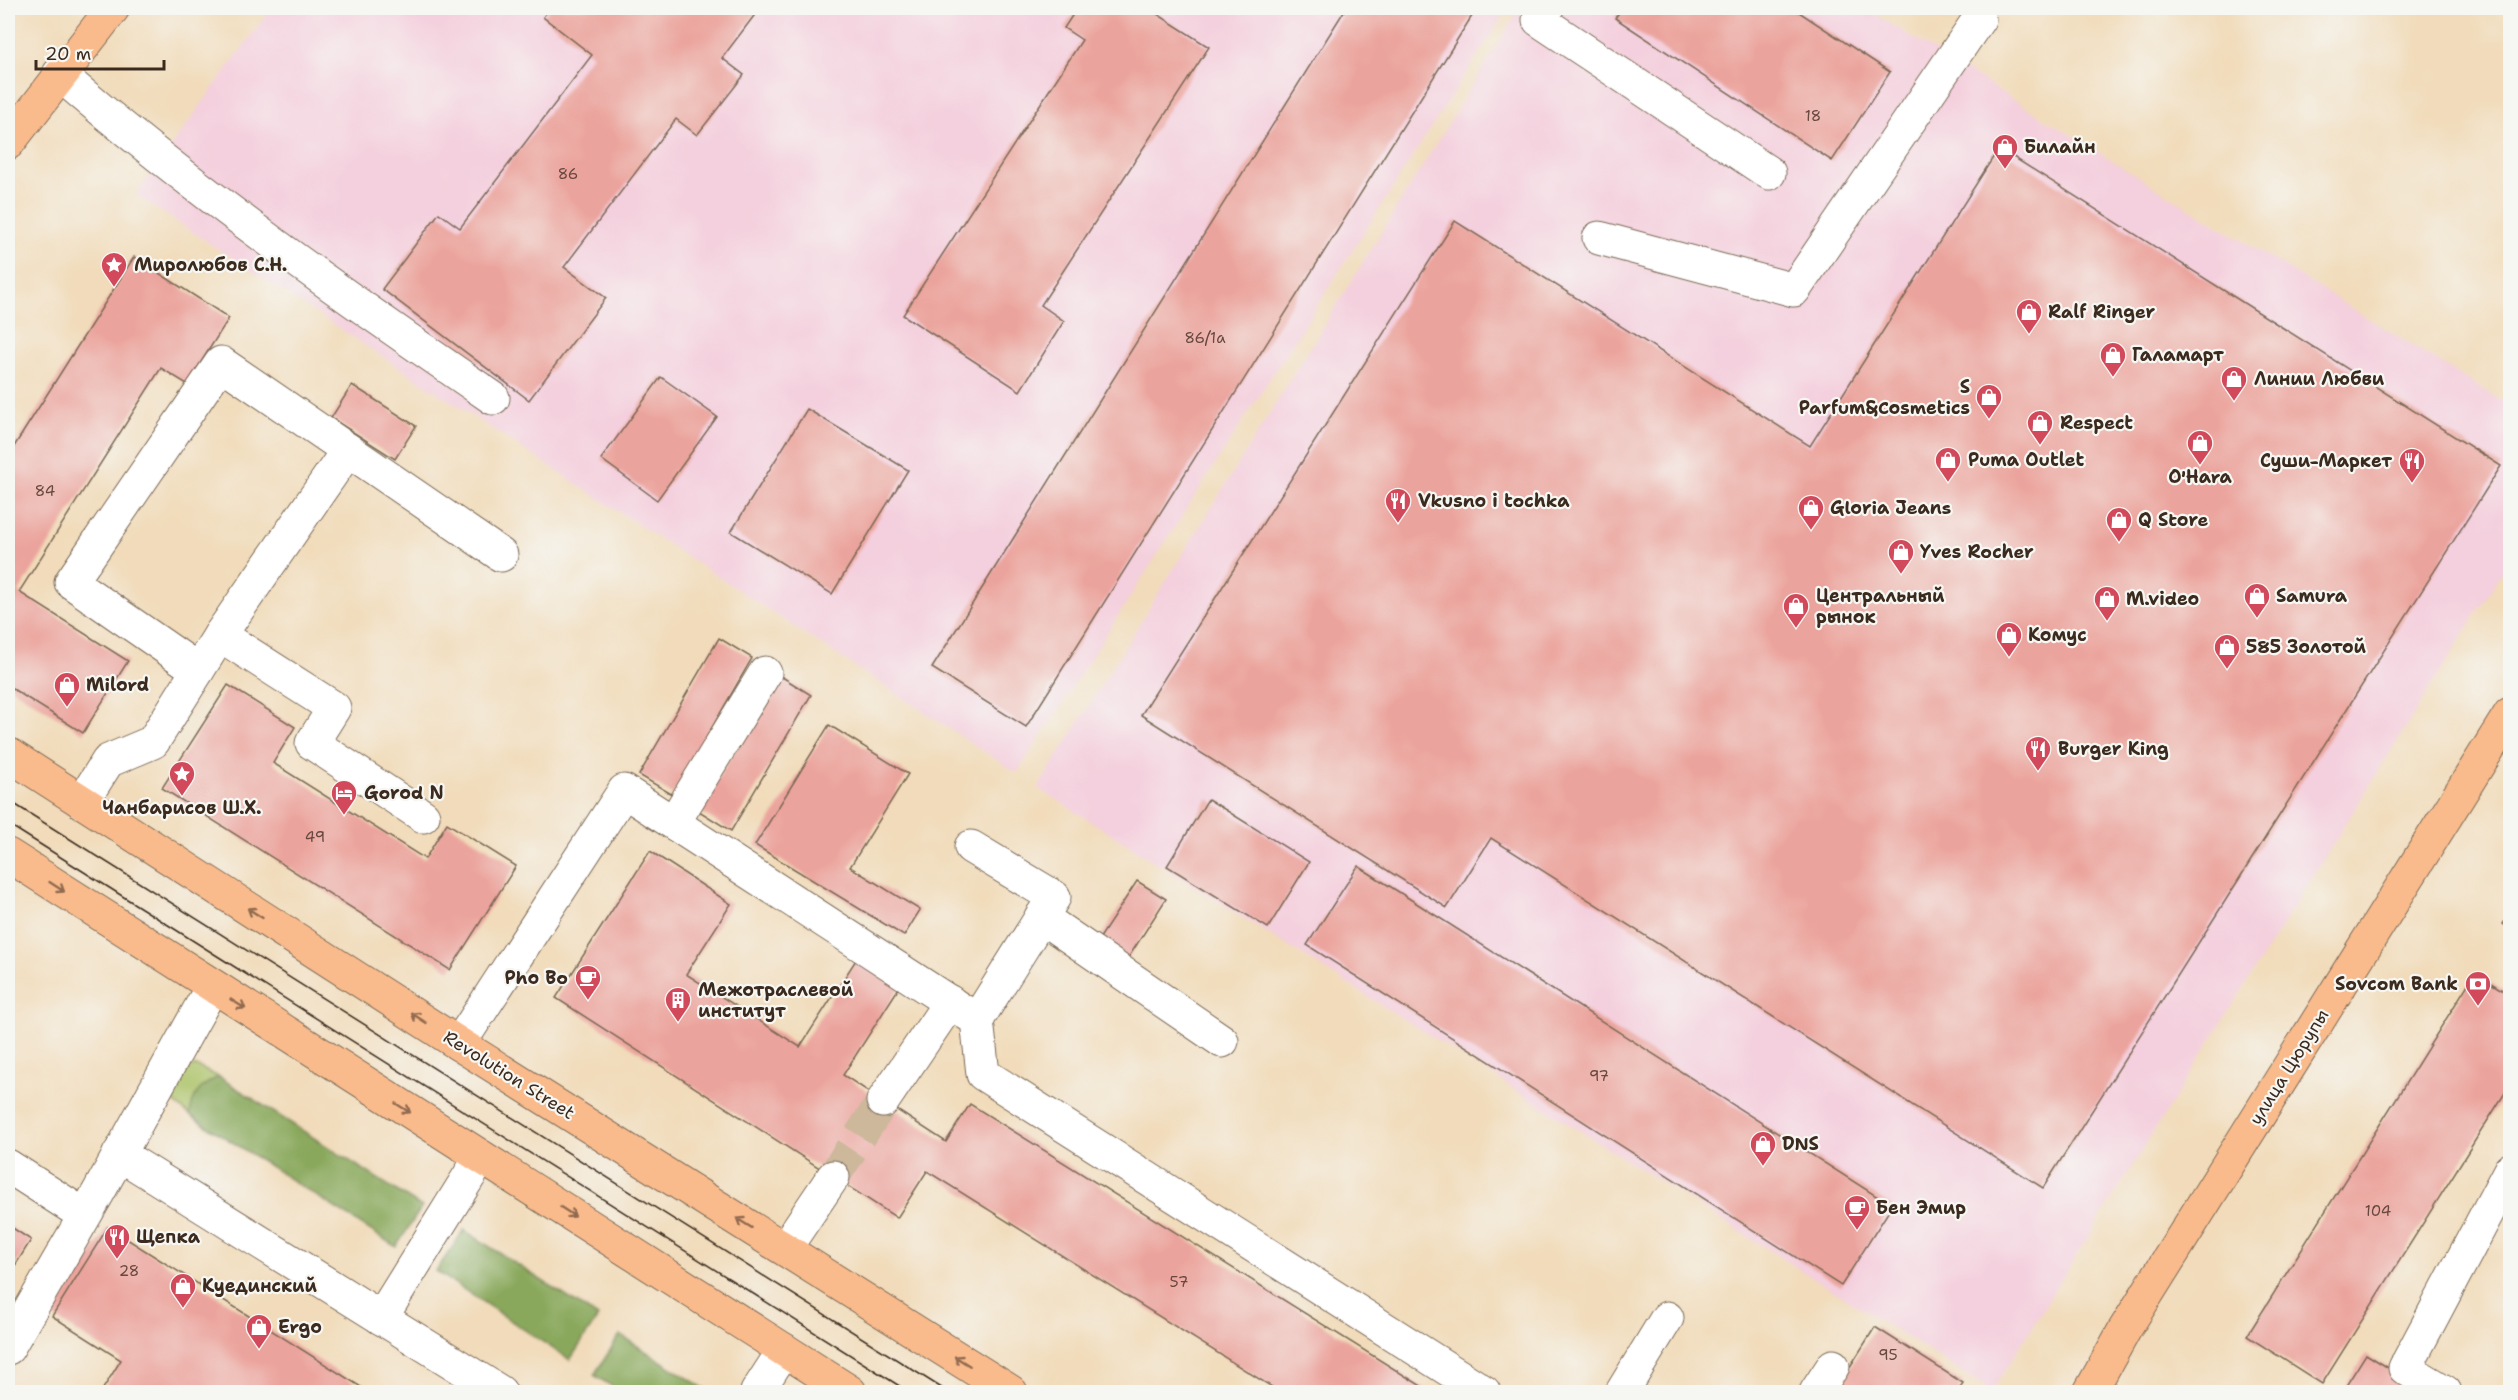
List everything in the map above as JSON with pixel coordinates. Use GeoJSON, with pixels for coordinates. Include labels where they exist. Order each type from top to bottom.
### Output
{"type":"FeatureCollection","features":[{"type":"Feature","properties":{"kind":"main road"},"geometry":{"type":"LineString","coordinates":[[8,141],[112,8]]}},
{"type":"Feature","properties":{"kind":"main road","name":"улица Цюрупы"},"geometry":{"type":"LineString","coordinates":[[2090,1392],[2125,1329],[2511,714]]}},
{"type":"Feature","properties":{"kind":"main road","name":"Revolution Street"},"geometry":{"type":"LineString","coordinates":[[8,754],[459,1044],[1011,1392]]}},
{"type":"Feature","properties":{"kind":"main road"},"geometry":{"type":"LineString","coordinates":[[8,855],[850,1392]]}},
{"type":"Feature","properties":{"kind":"lane"},"geometry":{"type":"LineString","coordinates":[[1547,8],[1539,20],[1768,172]]}},
{"type":"Feature","properties":{"kind":"lane"},"geometry":{"type":"LineString","coordinates":[[1599,238],[1794,290],[1979,19]]}},
{"type":"Feature","properties":{"kind":"lane"},"geometry":{"type":"LineString","coordinates":[[59,74],[134,138],[383,322],[493,398]]}},
{"type":"Feature","properties":{"kind":"lane"},"geometry":{"type":"LineString","coordinates":[[198,670],[71,582],[221,363],[501,555]]}},
{"type":"Feature","properties":{"kind":"lane"},"geometry":{"type":"LineString","coordinates":[[82,802],[108,761],[153,742],[220,635],[348,450]]}},
{"type":"Feature","properties":{"kind":"lane"},"geometry":{"type":"LineString","coordinates":[[220,635],[334,708],[312,743],[423,816]]}},
{"type":"Feature","properties":{"kind":"lane"},"geometry":{"type":"LineString","coordinates":[[674,822],[765,673]]}},
{"type":"Feature","properties":{"kind":"lane"},"geometry":{"type":"LineString","coordinates":[[459,1044],[624,791],[977,1020]]}},
{"type":"Feature","properties":{"kind":"lane"},"geometry":{"type":"LineString","coordinates":[[971,847],[1054,897],[977,1020],[982,1074],[1484,1392]]}},
{"type":"Feature","properties":{"kind":"lane"},"geometry":{"type":"LineString","coordinates":[[1041,917],[1222,1041]]}},
{"type":"Feature","properties":{"kind":"lane"},"geometry":{"type":"LineString","coordinates":[[8,1348],[212,987]]}},
{"type":"Feature","properties":{"kind":"lane"},"geometry":{"type":"LineString","coordinates":[[883,1101],[950,1002]]}},
{"type":"Feature","properties":{"kind":"lane"},"geometry":{"type":"LineString","coordinates":[[119,1154],[500,1392]]}},
{"type":"Feature","properties":{"kind":"lane"},"geometry":{"type":"LineString","coordinates":[[381,1318],[481,1157]]}},
{"type":"Feature","properties":{"kind":"lane"},"geometry":{"type":"LineString","coordinates":[[8,1166],[84,1215]]}},
{"type":"Feature","properties":{"kind":"lane"},"geometry":{"type":"LineString","coordinates":[[2445,1392],[2405,1368],[2511,1170]]}},
{"type":"Feature","properties":{"kind":"lane"},"geometry":{"type":"LineString","coordinates":[[785,1248],[833,1177]]}},
{"type":"Feature","properties":{"kind":"lane"},"geometry":{"type":"LineString","coordinates":[[1622,1392],[1667,1318]]}},
{"type":"Feature","properties":{"kind":"lane"},"geometry":{"type":"LineString","coordinates":[[757,1392],[784,1350]]}},
{"type":"Feature","properties":{"kind":"shaded area"},"geometry":{"type":"Polygon","coordinates":[[[271,8],[1508,8],[1017,773],[136,195],[271,8]]]}},
{"type":"Feature","properties":{"kind":"shaded area","name":"Центральный рынок"},"geometry":{"type":"Polygon","coordinates":[[[1520,8],[1865,8],[2510,406],[2510,560],[1992,1391],[1038,788],[1520,8]]]}},
{"type":"Feature","properties":{"kind":"green space"},"geometry":{"type":"Polygon","coordinates":[[[196,1066],[219,1077],[199,1092],[193,1102],[190,1115],[171,1100],[166,1086],[183,1067],[196,1066]]]}},
{"type":"Feature","properties":{"kind":"green space"},"geometry":{"type":"Polygon","coordinates":[[[219,1077],[422,1207],[396,1247],[190,1115],[198,1091],[219,1077]]]}},
{"type":"Feature","properties":{"kind":"green space"},"geometry":{"type":"Polygon","coordinates":[[[464,1230],[598,1317],[570,1360],[436,1271],[464,1230]]]}},
{"type":"Feature","properties":{"kind":"green space"},"geometry":{"type":"Polygon","coordinates":[[[620,1335],[710,1392],[621,1392],[594,1375],[620,1335]]]}},
{"type":"Feature","properties":{"kind":"building"},"geometry":{"type":"Polygon","coordinates":[[[550,8],[760,8],[722,58],[744,75],[697,135],[676,119],[564,267],[606,298],[529,400],[382,289],[439,213],[460,228],[592,55],[543,17],[550,8]]]}},
{"type":"Feature","properties":{"kind":"building"},"geometry":{"type":"Polygon","coordinates":[[[1077,8],[1148,8],[1209,47],[1041,305],[1064,321],[1020,391],[903,315],[1082,40],[1064,28],[1077,8]]]}},
{"type":"Feature","properties":{"kind":"building"},"geometry":{"type":"Polygon","coordinates":[[[1346,8],[1477,8],[1026,727],[932,668],[1346,8]]]}},
{"type":"Feature","properties":{"kind":"building"},"geometry":{"type":"Polygon","coordinates":[[[1622,8],[1793,8],[1890,72],[1832,161],[1615,18],[1622,8]]]}},
{"type":"Feature","properties":{"kind":"building","name":"Центральный рынок"},"geometry":{"type":"Polygon","coordinates":[[[1999,148],[2501,466],[2043,1188],[1491,838],[1447,908],[1141,715],[1455,221],[1810,446],[1999,148]]]}},
{"type":"Feature","properties":{"kind":"building"},"geometry":{"type":"Polygon","coordinates":[[[134,257],[229,318],[187,384],[161,368],[19,592],[128,661],[83,733],[8,686],[8,456],[134,257]]]}},
{"type":"Feature","properties":{"kind":"building"},"geometry":{"type":"Polygon","coordinates":[[[661,377],[717,417],[657,500],[601,459],[661,377]]]}},
{"type":"Feature","properties":{"kind":"building"},"geometry":{"type":"Polygon","coordinates":[[[352,385],[416,426],[395,459],[331,418],[352,385]]]}},
{"type":"Feature","properties":{"kind":"building"},"geometry":{"type":"Polygon","coordinates":[[[807,409],[908,470],[832,594],[731,532],[807,409]]]}},
{"type":"Feature","properties":{"kind":"building"},"geometry":{"type":"Polygon","coordinates":[[[719,638],[752,658],[673,795],[639,775],[719,638]]]}},
{"type":"Feature","properties":{"kind":"building"},"geometry":{"type":"Polygon","coordinates":[[[779,675],[811,695],[731,831],[699,811],[779,675]]]}},
{"type":"Feature","properties":{"kind":"building"},"geometry":{"type":"Polygon","coordinates":[[[228,685],[295,727],[273,763],[425,859],[447,823],[516,866],[450,970],[162,788],[228,685]]]}},
{"type":"Feature","properties":{"kind":"building"},"geometry":{"type":"Polygon","coordinates":[[[829,725],[908,774],[850,867],[920,910],[904,936],[755,845],[829,725]]]}},
{"type":"Feature","properties":{"kind":"building"},"geometry":{"type":"Polygon","coordinates":[[[1208,799],[1309,862],[1268,928],[1167,866],[1208,799]]]}},
{"type":"Feature","properties":{"kind":"building"},"geometry":{"type":"Polygon","coordinates":[[[650,851],[731,904],[686,974],[800,1047],[861,952],[904,980],[843,1075],[946,1142],[970,1104],[1431,1392],[1280,1392],[927,1171],[897,1218],[556,998],[650,851]]]}},
{"type":"Feature","properties":{"kind":"building"},"geometry":{"type":"Polygon","coordinates":[[[1358,866],[1892,1206],[1841,1286],[1307,945],[1358,866]]]}},
{"type":"Feature","properties":{"kind":"building"},"geometry":{"type":"Polygon","coordinates":[[[1137,881],[1166,899],[1123,966],[1094,947],[1137,881]]]}},
{"type":"Feature","properties":{"kind":"building"},"geometry":{"type":"Polygon","coordinates":[[[2510,913],[2510,929],[2503,924],[2510,913]]]}},
{"type":"Feature","properties":{"kind":"building"},"geometry":{"type":"Polygon","coordinates":[[[2475,973],[2510,995],[2510,1085],[2322,1384],[2247,1336],[2475,973]]]}},
{"type":"Feature","properties":{"kind":"building"},"geometry":{"type":"Polygon","coordinates":[[[8,1225],[31,1240],[8,1277],[8,1225]]]}},
{"type":"Feature","properties":{"kind":"building"},"geometry":{"type":"Polygon","coordinates":[[[108,1227],[369,1392],[101,1392],[121,1360],[52,1316],[108,1227]]]}},
{"type":"Feature","properties":{"kind":"building"},"geometry":{"type":"Polygon","coordinates":[[[1875,1327],[1963,1383],[1957,1392],[1834,1392],[1875,1327]]]}},
{"type":"Feature","properties":{"kind":"building"},"geometry":{"type":"Polygon","coordinates":[[[2366,1354],[2427,1392],[2342,1392],[2366,1354]]]}},
{"type":"Feature","properties":{"kind":"tunnel"},"geometry":{"type":"LineString","coordinates":[[833,1177],[883,1101]]}},
{"type":"Feature","properties":{"kind":"tram line"},"geometry":{"type":"LineString","coordinates":[[8,800],[948,1392]]}},
{"type":"Feature","properties":{"kind":"tram line"},"geometry":{"type":"LineString","coordinates":[[8,824],[909,1392]]}},
{"type":"Feature","properties":{"kind":"place","name":"Билайн"},"geometry":{"type":"Point","coordinates":[2005,170]}},
{"type":"Feature","properties":{"kind":"place","name":"Миролюбов С.Н."},"geometry":{"type":"Point","coordinates":[114,288]}},
{"type":"Feature","properties":{"kind":"place","name":"Ralf Ringer"},"geometry":{"type":"Point","coordinates":[2029,335]}},
{"type":"Feature","properties":{"kind":"place","name":"Галамарт"},"geometry":{"type":"Point","coordinates":[2113,378]}},
{"type":"Feature","properties":{"kind":"place","name":"Линии Любви"},"geometry":{"type":"Point","coordinates":[2234,402]}},
{"type":"Feature","properties":{"kind":"place","name":"S Parfum&Cosmetics"},"geometry":{"type":"Point","coordinates":[1989,420]}},
{"type":"Feature","properties":{"kind":"place","name":"Respect"},"geometry":{"type":"Point","coordinates":[2040,446]}},
{"type":"Feature","properties":{"kind":"place","name":"O'Hara"},"geometry":{"type":"Point","coordinates":[2200,466]}},
{"type":"Feature","properties":{"kind":"place","name":"Puma Outlet"},"geometry":{"type":"Point","coordinates":[1948,483]}},
{"type":"Feature","properties":{"kind":"place","name":"Суши-Маркет"},"geometry":{"type":"Point","coordinates":[2412,484]}},
{"type":"Feature","properties":{"kind":"place","name":"Vkusno i tochka"},"geometry":{"type":"Point","coordinates":[1398,524]}},
{"type":"Feature","properties":{"kind":"place","name":"Gloria Jeans"},"geometry":{"type":"Point","coordinates":[1811,531]}},
{"type":"Feature","properties":{"kind":"place","name":"Q Store"},"geometry":{"type":"Point","coordinates":[2119,543]}},
{"type":"Feature","properties":{"kind":"place","name":"Yves Rocher"},"geometry":{"type":"Point","coordinates":[1901,575]}},
{"type":"Feature","properties":{"kind":"place","name":"Samura"},"geometry":{"type":"Point","coordinates":[2257,619]}},
{"type":"Feature","properties":{"kind":"place","name":"M.video"},"geometry":{"type":"Point","coordinates":[2107,622]}},
{"type":"Feature","properties":{"kind":"place","name":"Центральный рынок"},"geometry":{"type":"Point","coordinates":[1796,629]}},
{"type":"Feature","properties":{"kind":"place","name":"Комус"},"geometry":{"type":"Point","coordinates":[2009,658]}},
{"type":"Feature","properties":{"kind":"place","name":"585 Золотой"},"geometry":{"type":"Point","coordinates":[2227,670]}},
{"type":"Feature","properties":{"kind":"place","name":"Milord"},"geometry":{"type":"Point","coordinates":[67,708]}},
{"type":"Feature","properties":{"kind":"place","name":"Burger King"},"geometry":{"type":"Point","coordinates":[2038,772]}},
{"type":"Feature","properties":{"kind":"place","name":"Чанбарисов Ш.Х."},"geometry":{"type":"Point","coordinates":[182,797]}},
{"type":"Feature","properties":{"kind":"place","name":"Gorod N"},"geometry":{"type":"Point","coordinates":[344,816]}},
{"type":"Feature","properties":{"kind":"place","name":"Pho Bo"},"geometry":{"type":"Point","coordinates":[588,1001]}},
{"type":"Feature","properties":{"kind":"place","name":"Sovcom Bank"},"geometry":{"type":"Point","coordinates":[2478,1007]}},
{"type":"Feature","properties":{"kind":"place","name":"Межотраслевой институт"},"geometry":{"type":"Point","coordinates":[678,1023]}},
{"type":"Feature","properties":{"kind":"place","name":"DNS"},"geometry":{"type":"Point","coordinates":[1763,1167]}},
{"type":"Feature","properties":{"kind":"place","name":"Бен Эмир"},"geometry":{"type":"Point","coordinates":[1857,1231]}},
{"type":"Feature","properties":{"kind":"place","name":"Щепка"},"geometry":{"type":"Point","coordinates":[117,1260]}},
{"type":"Feature","properties":{"kind":"place","name":"Куединский"},"geometry":{"type":"Point","coordinates":[183,1309]}},
{"type":"Feature","properties":{"kind":"place","name":"Ergo"},"geometry":{"type":"Point","coordinates":[259,1350]}}]}
